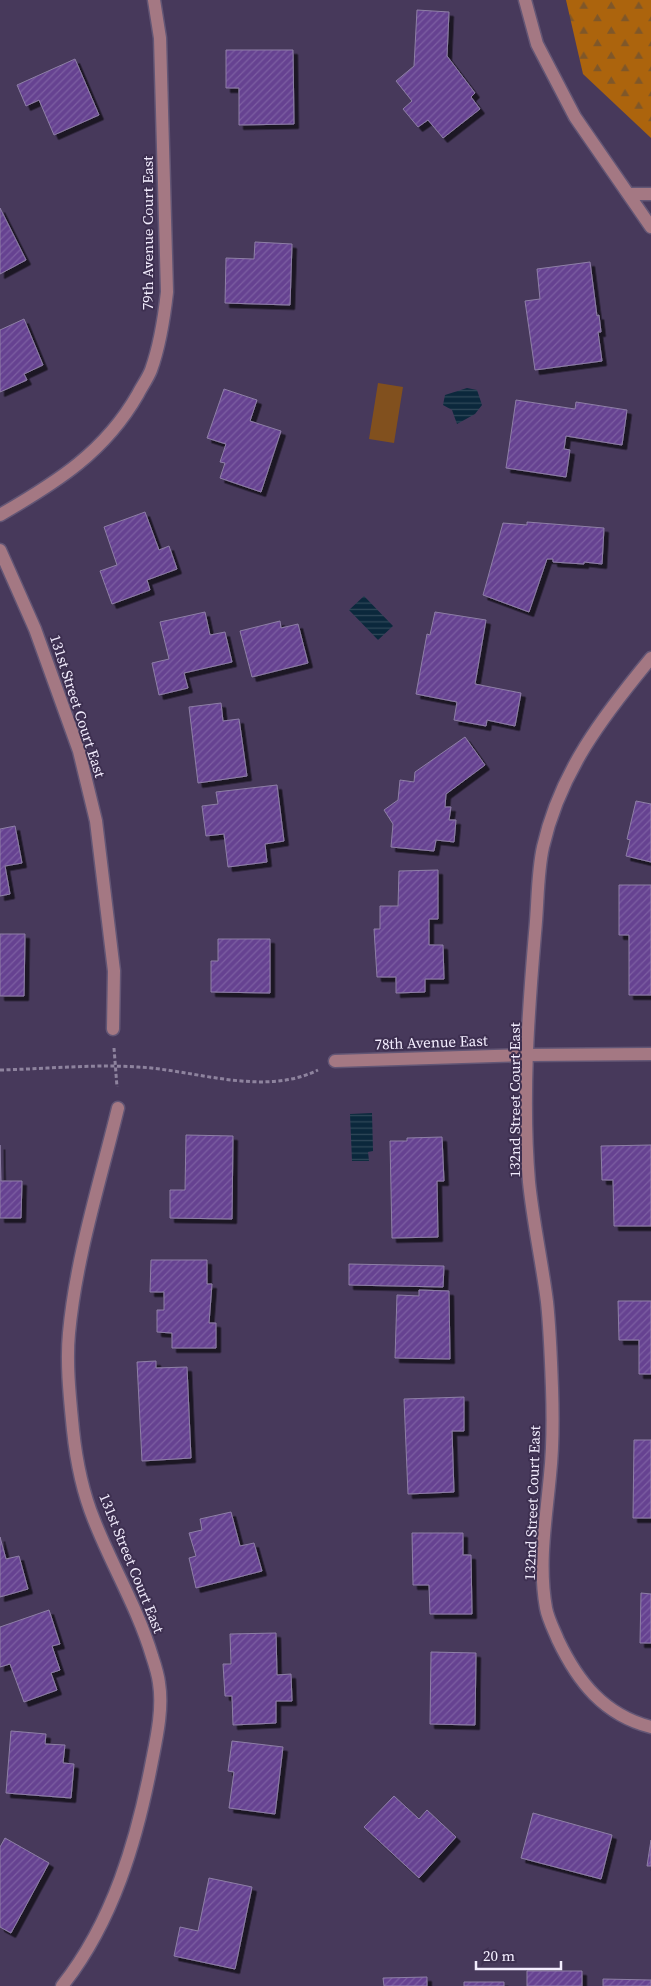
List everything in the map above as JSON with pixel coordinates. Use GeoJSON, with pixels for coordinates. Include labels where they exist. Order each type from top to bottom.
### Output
{"type":"FeatureCollection","features":[{"type":"Feature","properties":{"kind":"street","name":"79th Avenue Court East"},"geometry":{"type":"LineString","coordinates":[[0,515],[34,496],[75,467],[107,439],[125,417],[151,372],[163,328],[167,292],[160,38],[154,0]]}},
{"type":"Feature","properties":{"kind":"street"},"geometry":{"type":"LineString","coordinates":[[525,0],[537,44],[575,117],[651,227]]}},
{"type":"Feature","properties":{"kind":"street"},"geometry":{"type":"LineString","coordinates":[[628,194],[651,194]]}},
{"type":"Feature","properties":{"kind":"street","name":"131st Street Court East"},"geometry":{"type":"LineString","coordinates":[[0,550],[35,629],[79,751],[96,821],[114,971],[113,1029]]}},
{"type":"Feature","properties":{"kind":"street","name":"132nd Street Court East"},"geometry":{"type":"LineString","coordinates":[[651,658],[583,747],[568,772],[542,849],[532,967],[528,1055],[530,1182],[547,1304],[552,1390],[551,1472],[542,1566],[546,1608],[566,1658],[592,1695],[610,1710],[633,1723],[651,1727]]}},
{"type":"Feature","properties":{"kind":"street","name":"78th Avenue East"},"geometry":{"type":"LineString","coordinates":[[335,1062],[528,1055],[651,1054]]}},
{"type":"Feature","properties":{"kind":"street","name":"131st Street Court East"},"geometry":{"type":"LineString","coordinates":[[62,1986],[95,1935],[116,1893],[128,1861],[148,1785],[156,1742],[159,1706],[159,1683],[152,1654],[93,1519],[73,1432],[68,1335],[78,1268],[118,1108]]}},
{"type":"Feature","properties":{"kind":"path"},"geometry":{"type":"LineString","coordinates":[[113,1029],[118,1108]]}},
{"type":"Feature","properties":{"kind":"path"},"geometry":{"type":"LineString","coordinates":[[0,1070],[139,1067],[234,1080],[272,1080],[303,1077],[335,1062]]}},
{"type":"Feature","properties":{"kind":"green space"},"geometry":{"type":"Polygon","coordinates":[[[566,0],[651,0],[651,138],[583,74],[566,0]]]}},
{"type":"Feature","properties":{"kind":"shaded area"},"geometry":{"type":"Polygon","coordinates":[[[378,383],[403,387],[394,443],[369,439],[378,383]]]}},
{"type":"Feature","properties":{"kind":"water"},"geometry":{"type":"Polygon","coordinates":[[[467,388],[477,390],[482,405],[475,414],[457,424],[452,410],[443,405],[445,395],[467,388]]]}},
{"type":"Feature","properties":{"kind":"water"},"geometry":{"type":"Polygon","coordinates":[[[364,596],[393,626],[378,640],[349,610],[364,596]]]}},
{"type":"Feature","properties":{"kind":"water"},"geometry":{"type":"Polygon","coordinates":[[[372,1113],[373,1151],[368,1152],[369,1161],[352,1161],[350,1114],[372,1113]]]}},
{"type":"Feature","properties":{"kind":"building"},"geometry":{"type":"Polygon","coordinates":[[[417,10],[449,12],[447,56],[475,93],[471,97],[480,109],[443,138],[428,120],[418,127],[403,109],[412,101],[396,81],[414,66],[417,10]]]}},
{"type":"Feature","properties":{"kind":"building"},"geometry":{"type":"Polygon","coordinates":[[[226,50],[293,50],[294,124],[239,125],[239,88],[226,88],[226,50]]]}},
{"type":"Feature","properties":{"kind":"building"},"geometry":{"type":"Polygon","coordinates":[[[75,59],[99,115],[54,135],[39,100],[26,106],[17,85],[75,59]]]}},
{"type":"Feature","properties":{"kind":"building"},"geometry":{"type":"Polygon","coordinates":[[[0,208],[26,260],[0,274],[0,208]]]}},
{"type":"Feature","properties":{"kind":"building"},"geometry":{"type":"Polygon","coordinates":[[[255,242],[292,244],[290,305],[225,303],[226,258],[254,259],[255,242]]]}},
{"type":"Feature","properties":{"kind":"building"},"geometry":{"type":"Polygon","coordinates":[[[590,262],[597,316],[599,315],[601,332],[598,332],[602,361],[535,370],[525,301],[540,299],[537,269],[590,262]]]}},
{"type":"Feature","properties":{"kind":"building"},"geometry":{"type":"Polygon","coordinates":[[[24,319],[43,365],[24,374],[27,380],[0,392],[0,330],[24,319]]]}},
{"type":"Feature","properties":{"kind":"building"},"geometry":{"type":"Polygon","coordinates":[[[224,389],[257,400],[250,421],[281,431],[261,492],[220,478],[225,463],[220,462],[226,444],[207,438],[224,389]]]}},
{"type":"Feature","properties":{"kind":"building"},"geometry":{"type":"Polygon","coordinates":[[[516,400],[575,409],[576,402],[627,410],[622,445],[566,436],[564,449],[570,450],[566,477],[506,468],[516,400]]]}},
{"type":"Feature","properties":{"kind":"building"},"geometry":{"type":"Polygon","coordinates":[[[145,512],[159,550],[169,546],[177,569],[147,580],[150,590],[112,604],[100,571],[117,565],[104,527],[145,512]]]}},
{"type":"Feature","properties":{"kind":"building"},"geometry":{"type":"Polygon","coordinates":[[[527,522],[604,528],[602,564],[553,562],[553,559],[547,559],[529,612],[483,595],[503,523],[527,525],[527,522]]]}},
{"type":"Feature","properties":{"kind":"building"},"geometry":{"type":"Polygon","coordinates":[[[205,612],[210,635],[225,632],[232,662],[184,673],[188,688],[159,695],[152,663],[169,659],[160,622],[205,612]]]}},
{"type":"Feature","properties":{"kind":"building"},"geometry":{"type":"Polygon","coordinates":[[[435,612],[486,620],[475,684],[521,693],[515,726],[487,720],[486,726],[454,720],[457,702],[416,694],[427,634],[430,635],[435,612]]]}},
{"type":"Feature","properties":{"kind":"building"},"geometry":{"type":"Polygon","coordinates":[[[280,621],[281,628],[298,624],[308,663],[252,677],[240,631],[280,621]]]}},
{"type":"Feature","properties":{"kind":"building"},"geometry":{"type":"Polygon","coordinates":[[[221,703],[223,721],[239,719],[247,776],[198,783],[189,707],[221,703]]]}},
{"type":"Feature","properties":{"kind":"building"},"geometry":{"type":"Polygon","coordinates":[[[465,737],[485,765],[446,794],[445,807],[451,807],[449,820],[456,820],[454,842],[436,840],[434,851],[391,847],[393,824],[384,810],[398,800],[400,780],[414,782],[415,772],[465,737]]]}},
{"type":"Feature","properties":{"kind":"building"},"geometry":{"type":"Polygon","coordinates":[[[277,785],[284,841],[265,844],[267,862],[228,867],[224,834],[206,836],[202,806],[218,804],[216,792],[277,785]]]}},
{"type":"Feature","properties":{"kind":"building"},"geometry":{"type":"Polygon","coordinates":[[[636,801],[651,804],[651,862],[626,856],[630,840],[627,839],[636,801]]]}},
{"type":"Feature","properties":{"kind":"building"},"geometry":{"type":"Polygon","coordinates":[[[15,826],[22,863],[5,866],[10,894],[0,896],[0,829],[15,826]]]}},
{"type":"Feature","properties":{"kind":"building"},"geometry":{"type":"Polygon","coordinates":[[[438,870],[438,919],[429,919],[429,945],[443,945],[444,979],[425,979],[425,992],[396,993],[396,977],[377,977],[374,929],[380,929],[380,906],[398,906],[399,871],[438,870]]]}},
{"type":"Feature","properties":{"kind":"building"},"geometry":{"type":"Polygon","coordinates":[[[619,885],[651,885],[651,995],[629,995],[629,935],[619,935],[619,885]]]}},
{"type":"Feature","properties":{"kind":"building"},"geometry":{"type":"Polygon","coordinates":[[[0,934],[25,934],[24,996],[0,996],[0,934]]]}},
{"type":"Feature","properties":{"kind":"building"},"geometry":{"type":"Polygon","coordinates":[[[218,939],[270,939],[270,993],[211,992],[211,961],[218,961],[218,939]]]}},
{"type":"Feature","properties":{"kind":"building"},"geometry":{"type":"Polygon","coordinates":[[[186,1135],[233,1136],[232,1219],[170,1218],[170,1190],[185,1190],[186,1135]]]}},
{"type":"Feature","properties":{"kind":"building"},"geometry":{"type":"Polygon","coordinates":[[[442,1137],[444,1181],[437,1181],[438,1237],[392,1238],[390,1141],[407,1141],[407,1138],[442,1137]]]}},
{"type":"Feature","properties":{"kind":"building"},"geometry":{"type":"Polygon","coordinates":[[[0,1145],[1,1181],[22,1181],[21,1218],[0,1218],[0,1145]]]}},
{"type":"Feature","properties":{"kind":"building"},"geometry":{"type":"Polygon","coordinates":[[[651,1145],[651,1226],[614,1226],[613,1180],[602,1180],[601,1146],[651,1145]]]}},
{"type":"Feature","properties":{"kind":"building"},"geometry":{"type":"Polygon","coordinates":[[[151,1260],[207,1260],[207,1284],[212,1284],[209,1323],[216,1323],[216,1348],[172,1348],[172,1333],[157,1332],[157,1310],[164,1310],[164,1292],[150,1292],[151,1260]]]}},
{"type":"Feature","properties":{"kind":"building"},"geometry":{"type":"Polygon","coordinates":[[[349,1264],[444,1266],[443,1287],[349,1285],[349,1264]]]}},
{"type":"Feature","properties":{"kind":"building"},"geometry":{"type":"Polygon","coordinates":[[[419,1290],[449,1291],[450,1359],[395,1358],[397,1295],[419,1296],[419,1290]]]}},
{"type":"Feature","properties":{"kind":"building"},"geometry":{"type":"Polygon","coordinates":[[[618,1301],[651,1301],[651,1374],[639,1374],[639,1340],[619,1340],[618,1301]]]}},
{"type":"Feature","properties":{"kind":"building"},"geometry":{"type":"Polygon","coordinates":[[[156,1361],[156,1368],[187,1367],[191,1458],[142,1461],[137,1362],[156,1361]]]}},
{"type":"Feature","properties":{"kind":"building"},"geometry":{"type":"Polygon","coordinates":[[[464,1397],[464,1431],[452,1431],[454,1492],[408,1494],[404,1399],[464,1397]]]}},
{"type":"Feature","properties":{"kind":"building"},"geometry":{"type":"Polygon","coordinates":[[[634,1440],[651,1440],[651,1518],[633,1518],[634,1440]]]}},
{"type":"Feature","properties":{"kind":"building"},"geometry":{"type":"Polygon","coordinates":[[[231,1512],[240,1546],[254,1543],[262,1571],[196,1588],[189,1558],[196,1556],[189,1533],[202,1530],[200,1519],[231,1512]]]}},
{"type":"Feature","properties":{"kind":"building"},"geometry":{"type":"Polygon","coordinates":[[[412,1533],[463,1533],[463,1555],[471,1555],[472,1614],[430,1614],[429,1585],[413,1585],[412,1533]]]}},
{"type":"Feature","properties":{"kind":"building"},"geometry":{"type":"Polygon","coordinates":[[[0,1537],[6,1559],[19,1556],[28,1589],[0,1597],[0,1537]]]}},
{"type":"Feature","properties":{"kind":"building"},"geometry":{"type":"Polygon","coordinates":[[[641,1593],[651,1594],[651,1643],[640,1643],[641,1593]]]}},
{"type":"Feature","properties":{"kind":"building"},"geometry":{"type":"Polygon","coordinates":[[[49,1610],[60,1644],[52,1646],[60,1670],[51,1673],[57,1690],[24,1702],[10,1664],[0,1667],[0,1627],[49,1610]]]}},
{"type":"Feature","properties":{"kind":"building"},"geometry":{"type":"Polygon","coordinates":[[[276,1633],[277,1675],[291,1674],[292,1701],[276,1701],[276,1723],[233,1725],[232,1696],[225,1696],[223,1664],[231,1664],[230,1634],[276,1633]]]}},
{"type":"Feature","properties":{"kind":"building"},"geometry":{"type":"Polygon","coordinates":[[[431,1652],[476,1653],[475,1725],[430,1724],[431,1652]]]}},
{"type":"Feature","properties":{"kind":"building"},"geometry":{"type":"Polygon","coordinates":[[[11,1731],[46,1734],[45,1744],[65,1745],[63,1763],[74,1764],[71,1798],[6,1793],[11,1731]]]}},
{"type":"Feature","properties":{"kind":"building"},"geometry":{"type":"Polygon","coordinates":[[[232,1741],[283,1747],[275,1814],[229,1808],[234,1772],[228,1771],[232,1741]]]}},
{"type":"Feature","properties":{"kind":"building"},"geometry":{"type":"Polygon","coordinates":[[[394,1796],[419,1819],[427,1810],[456,1837],[419,1878],[364,1827],[394,1796]]]}},
{"type":"Feature","properties":{"kind":"building"},"geometry":{"type":"Polygon","coordinates":[[[533,1813],[612,1835],[601,1879],[521,1858],[533,1813]]]}},
{"type":"Feature","properties":{"kind":"building"},"geometry":{"type":"Polygon","coordinates":[[[5,1838],[49,1863],[11,1933],[0,1927],[0,1847],[5,1838]]]}},
{"type":"Feature","properties":{"kind":"building"},"geometry":{"type":"Polygon","coordinates":[[[651,1840],[651,1866],[647,1866],[651,1840]]]}},
{"type":"Feature","properties":{"kind":"building"},"geometry":{"type":"Polygon","coordinates":[[[209,1878],[252,1887],[235,1969],[174,1956],[180,1927],[198,1931],[209,1878]]]}},
{"type":"Feature","properties":{"kind":"building"},"geometry":{"type":"Polygon","coordinates":[[[527,1971],[582,1971],[582,1986],[527,1986],[527,1971]]]}},
{"type":"Feature","properties":{"kind":"building"},"geometry":{"type":"Polygon","coordinates":[[[427,1977],[427,1986],[384,1986],[383,1978],[427,1977]]]}},
{"type":"Feature","properties":{"kind":"building"},"geometry":{"type":"Polygon","coordinates":[[[603,1979],[651,1980],[651,1986],[603,1986],[603,1979]]]}},
{"type":"Feature","properties":{"kind":"building"},"geometry":{"type":"Polygon","coordinates":[[[464,1982],[504,1982],[504,1986],[464,1986],[464,1982]]]}}]}
